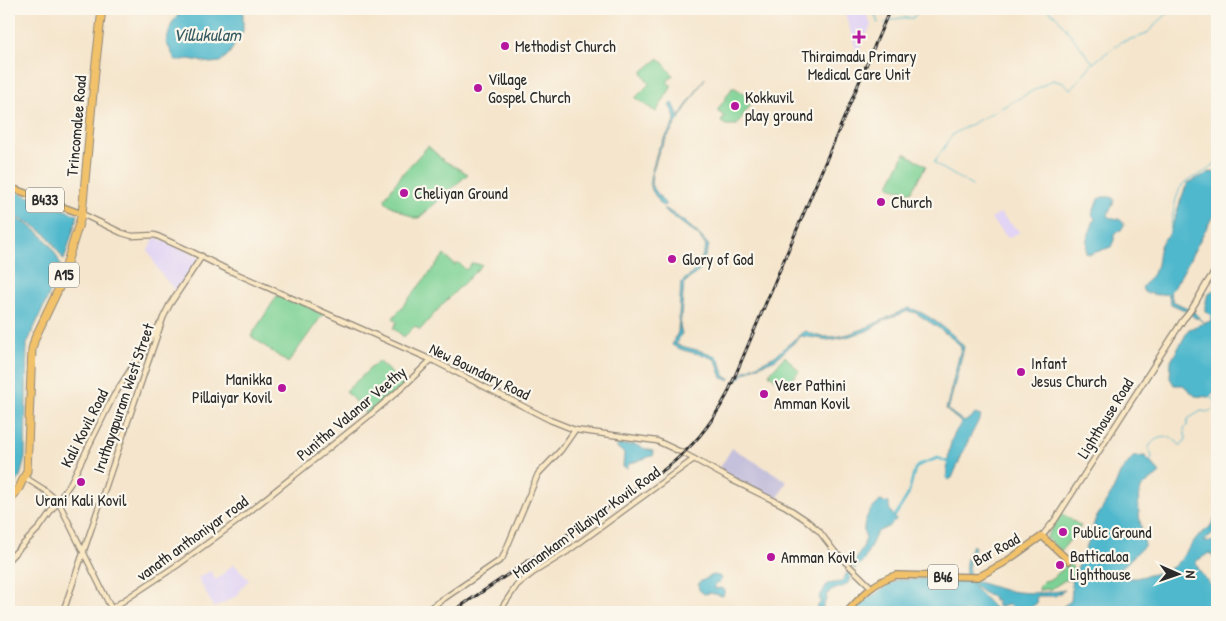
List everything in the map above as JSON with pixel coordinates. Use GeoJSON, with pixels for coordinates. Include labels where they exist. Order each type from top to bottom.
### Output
{"type":"FeatureCollection","features":[{"type":"Feature","properties":{"kind":"highway","name":"Trincomalee Road"},"geometry":{"type":"LineString","coordinates":[[9,502],[24,477],[29,460],[32,349],[35,338],[59,288],[82,214],[102,9]]}},
{"type":"Feature","properties":{"kind":"main road","name":"B433"},"geometry":{"type":"LineString","coordinates":[[9,186],[82,214]]}},
{"type":"Feature","properties":{"kind":"main road","name":"Bar Road"},"geometry":{"type":"LineString","coordinates":[[847,612],[871,587],[883,578],[896,574],[978,577],[1004,563],[1042,536],[1069,562]]}},
{"type":"Feature","properties":{"kind":"street","name":"New Boundary Road"},"geometry":{"type":"LineString","coordinates":[[82,214],[132,236],[155,235],[391,344],[432,360],[550,420],[575,430],[657,441],[785,506],[806,520],[819,531],[836,552],[871,587]]}},
{"type":"Feature","properties":{"kind":"street","name":"Iruthayapuram West Street"},"geometry":{"type":"LineString","coordinates":[[63,612],[164,318],[170,304],[202,256]]}},
{"type":"Feature","properties":{"kind":"street","name":"Lighthouse Road"},"geometry":{"type":"LineString","coordinates":[[1042,536],[1055,520],[1182,320],[1189,314],[1208,281],[1217,270]]}},
{"type":"Feature","properties":{"kind":"street","name":"Kali Kovil Road"},"geometry":{"type":"LineString","coordinates":[[9,559],[40,527],[70,484],[113,397],[164,318]]}},
{"type":"Feature","properties":{"kind":"street","name":"Punitha Valanar Veethy"},"geometry":{"type":"LineString","coordinates":[[286,483],[370,415],[432,360]]}},
{"type":"Feature","properties":{"kind":"street"},"geometry":{"type":"LineString","coordinates":[[424,612],[502,558],[538,474],[561,450],[575,430]]}},
{"type":"Feature","properties":{"kind":"street","name":"Mamankam Pillaiyar Kovil Road"},"geometry":{"type":"LineString","coordinates":[[499,612],[517,586],[534,572],[582,542],[694,459]]}},
{"type":"Feature","properties":{"kind":"street"},"geometry":{"type":"LineString","coordinates":[[24,477],[59,500],[83,554],[112,611]]}},
{"type":"Feature","properties":{"kind":"street","name":"vanath anthoniyar road"},"geometry":{"type":"LineString","coordinates":[[112,611],[184,561],[286,483]]}},
{"type":"Feature","properties":{"kind":"shaded area","name":"Thiraimadu Primary Medical Care Unit"},"geometry":{"type":"Polygon","coordinates":[[[844,9],[864,9],[871,25],[859,51],[856,50],[844,9]]]}},
{"type":"Feature","properties":{"kind":"shaded area"},"geometry":{"type":"Polygon","coordinates":[[[1000,213],[1020,232],[1008,238],[991,219],[1000,213]]]}},
{"type":"Feature","properties":{"kind":"shaded area"},"geometry":{"type":"Polygon","coordinates":[[[155,237],[200,257],[176,292],[158,270],[148,250],[155,237]]]}},
{"type":"Feature","properties":{"kind":"shaded area"},"geometry":{"type":"Polygon","coordinates":[[[732,448],[787,481],[777,500],[718,471],[732,448]]]}},
{"type":"Feature","properties":{"kind":"shaded area"},"geometry":{"type":"Polygon","coordinates":[[[234,564],[249,580],[241,588],[238,595],[214,608],[198,578],[210,571],[216,580],[234,564]]]}},
{"type":"Feature","properties":{"kind":"green space"},"geometry":{"type":"Polygon","coordinates":[[[659,58],[673,75],[667,82],[672,86],[656,112],[635,98],[649,84],[642,72],[659,58]]]}},
{"type":"Feature","properties":{"kind":"green space","name":"Kokkuvil play ground"},"geometry":{"type":"Polygon","coordinates":[[[732,88],[753,99],[737,125],[726,125],[721,122],[724,116],[717,111],[732,88]]]}},
{"type":"Feature","properties":{"kind":"green space"},"geometry":{"type":"Polygon","coordinates":[[[428,146],[443,160],[468,174],[419,218],[414,218],[386,203],[385,198],[403,173],[428,146]]]}},
{"type":"Feature","properties":{"kind":"green space"},"geometry":{"type":"Polygon","coordinates":[[[905,153],[926,166],[911,192],[891,188],[889,185],[905,153]]]}},
{"type":"Feature","properties":{"kind":"green space"},"geometry":{"type":"Polygon","coordinates":[[[444,255],[455,265],[458,262],[466,270],[472,263],[482,265],[420,330],[415,326],[404,337],[393,328],[397,322],[393,318],[444,255]]]}},
{"type":"Feature","properties":{"kind":"green space"},"geometry":{"type":"Polygon","coordinates":[[[279,293],[323,314],[288,363],[251,336],[279,293]]]}},
{"type":"Feature","properties":{"kind":"green space"},"geometry":{"type":"Polygon","coordinates":[[[785,356],[799,371],[791,380],[782,384],[769,374],[785,356]]]}},
{"type":"Feature","properties":{"kind":"green space"},"geometry":{"type":"Polygon","coordinates":[[[378,361],[404,385],[367,416],[346,391],[378,361]]]}},
{"type":"Feature","properties":{"kind":"green space","name":"Public Ground"},"geometry":{"type":"Polygon","coordinates":[[[1061,513],[1081,526],[1061,551],[1046,538],[1061,513]]]}},
{"type":"Feature","properties":{"kind":"green space"},"geometry":{"type":"Polygon","coordinates":[[[1069,563],[1075,570],[1069,580],[1065,580],[1051,589],[1039,590],[1039,586],[1044,581],[1052,579],[1069,563]]]}},
{"type":"Feature","properties":{"kind":"water","name":"Villukulam"},"geometry":{"type":"Polygon","coordinates":[[[183,9],[243,9],[243,31],[229,54],[220,62],[210,63],[189,59],[176,61],[166,42],[172,23],[183,9]]]}},
{"type":"Feature","properties":{"kind":"water"},"geometry":{"type":"Polygon","coordinates":[[[705,78],[659,150],[651,185],[666,205],[662,206],[650,187],[650,178],[658,149],[675,122],[674,114],[669,105],[673,103],[678,118],[705,78]]]}},
{"type":"Feature","properties":{"kind":"water"},"geometry":{"type":"Polygon","coordinates":[[[1210,172],[1217,173],[1217,204],[1215,212],[1178,281],[1170,292],[1173,301],[1193,311],[1205,323],[1211,321],[1211,316],[1206,311],[1207,297],[1217,289],[1217,391],[1209,397],[1195,396],[1183,385],[1174,385],[1170,378],[1171,361],[1189,329],[1204,323],[1187,311],[1171,304],[1168,294],[1157,295],[1144,292],[1142,288],[1155,270],[1160,246],[1169,235],[1188,183],[1210,172]]]}},
{"type":"Feature","properties":{"kind":"water"},"geometry":{"type":"Polygon","coordinates":[[[9,189],[78,215],[64,260],[47,235],[30,223],[9,214],[9,189]]]}},
{"type":"Feature","properties":{"kind":"water"},"geometry":{"type":"Polygon","coordinates":[[[1103,197],[1114,199],[1108,217],[1119,219],[1124,225],[1121,230],[1114,234],[1111,247],[1090,254],[1086,253],[1087,239],[1095,218],[1092,215],[1098,199],[1103,197]]]}},
{"type":"Feature","properties":{"kind":"water"},"geometry":{"type":"Polygon","coordinates":[[[663,209],[666,209],[689,226],[700,235],[709,246],[699,271],[684,283],[680,327],[682,333],[676,344],[718,358],[725,377],[730,378],[729,380],[722,378],[716,360],[672,345],[678,332],[681,283],[698,268],[706,246],[699,236],[663,209]]]}},
{"type":"Feature","properties":{"kind":"water"},"geometry":{"type":"Polygon","coordinates":[[[9,217],[35,229],[49,243],[61,268],[27,344],[25,458],[20,477],[9,495],[9,217]]]}},
{"type":"Feature","properties":{"kind":"water"},"geometry":{"type":"Polygon","coordinates":[[[909,308],[916,310],[939,324],[964,347],[948,410],[964,422],[975,414],[981,416],[952,478],[948,480],[946,478],[951,442],[962,423],[946,410],[961,348],[959,344],[940,329],[916,313],[908,311],[883,321],[867,331],[846,337],[829,340],[801,336],[776,359],[756,367],[745,373],[737,381],[734,381],[745,371],[775,356],[803,332],[807,331],[811,334],[826,337],[848,334],[859,331],[909,308]]]}},
{"type":"Feature","properties":{"kind":"water"},"geometry":{"type":"Polygon","coordinates":[[[619,444],[636,445],[653,451],[654,455],[629,464],[627,468],[623,467],[624,453],[616,447],[619,444]]]}},
{"type":"Feature","properties":{"kind":"water"},"geometry":{"type":"Polygon","coordinates":[[[1145,456],[1160,473],[1143,486],[1140,491],[1138,503],[1145,545],[1111,578],[1136,578],[1162,572],[1173,567],[1197,537],[1210,527],[1217,514],[1217,529],[1204,541],[1217,542],[1217,559],[1209,553],[1195,562],[1217,593],[1217,612],[1054,612],[1071,601],[1071,580],[1089,540],[1095,520],[1113,491],[1120,473],[1133,457],[1145,456]]]}},
{"type":"Feature","properties":{"kind":"water"},"geometry":{"type":"Polygon","coordinates":[[[880,501],[889,503],[889,508],[896,520],[890,526],[877,532],[864,560],[855,569],[852,566],[863,547],[866,537],[864,527],[867,516],[880,501]]]}},
{"type":"Feature","properties":{"kind":"water"},"geometry":{"type":"Polygon","coordinates":[[[973,545],[975,547],[970,560],[969,572],[973,581],[1000,589],[1024,593],[1065,590],[1055,596],[1038,596],[1036,599],[1037,603],[1030,608],[1013,609],[1009,605],[998,607],[996,605],[998,601],[994,601],[994,597],[987,595],[970,583],[998,612],[852,612],[859,604],[897,580],[938,578],[942,579],[944,583],[968,581],[966,577],[966,563],[973,545]]]}},
{"type":"Feature","properties":{"kind":"water"},"geometry":{"type":"Polygon","coordinates":[[[850,569],[853,571],[848,583],[829,592],[826,595],[827,598],[820,612],[814,612],[821,601],[819,598],[827,584],[841,582],[850,569]]]}},
{"type":"Feature","properties":{"kind":"water"},"geometry":{"type":"Polygon","coordinates":[[[713,575],[719,576],[721,579],[720,582],[715,584],[715,589],[721,588],[725,590],[723,596],[710,593],[704,594],[699,590],[698,583],[713,575]]]}},
{"type":"Feature","properties":{"kind":"waterway"},"geometry":{"type":"LineString","coordinates":[[873,9],[878,23]]}},
{"type":"Feature","properties":{"kind":"waterway"},"geometry":{"type":"LineString","coordinates":[[885,23],[899,18],[913,18],[920,9]]}},
{"type":"Feature","properties":{"kind":"waterway"},"geometry":{"type":"LineString","coordinates":[[1046,9],[1055,15],[1093,63],[1121,42],[1145,35],[1172,9]]}},
{"type":"Feature","properties":{"kind":"waterway"},"geometry":{"type":"LineString","coordinates":[[972,186],[934,163],[953,134],[1053,80],[1063,83],[1071,89],[1093,63]]}},
{"type":"Feature","properties":{"kind":"waterway"},"geometry":{"type":"LineString","coordinates":[[1169,235],[1180,188],[1187,181],[1211,168],[1217,160]]}},
{"type":"Feature","properties":{"kind":"waterway"},"geometry":{"type":"LineString","coordinates":[[1150,462],[1152,458],[1149,447],[1156,440],[1171,437],[1182,445],[1186,439],[1184,429],[1187,426],[1188,419],[1201,411],[1208,412],[1216,407],[1215,400],[1209,397]]}},
{"type":"Feature","properties":{"kind":"waterway"},"geometry":{"type":"LineString","coordinates":[[895,516],[908,495],[915,469],[919,465],[938,458],[947,462]]}},
{"type":"Feature","properties":{"kind":"railway"},"geometry":{"type":"LineString","coordinates":[[452,612],[665,469],[684,453],[714,417],[727,395],[890,9]]}},
{"type":"Feature","properties":{"kind":"place","name":"Thiraimadu Primary Medical Care Unit"},"geometry":{"type":"Point","coordinates":[859,37]}},
{"type":"Feature","properties":{"kind":"place","name":"Methodist Church"},"geometry":{"type":"Point","coordinates":[505,46]}},
{"type":"Feature","properties":{"kind":"place","name":"Village Gospel Church"},"geometry":{"type":"Point","coordinates":[478,88]}},
{"type":"Feature","properties":{"kind":"place","name":"Kokkuvil play ground"},"geometry":{"type":"Point","coordinates":[735,106]}},
{"type":"Feature","properties":{"kind":"place","name":"Cheliyan Ground"},"geometry":{"type":"Point","coordinates":[404,193]}},
{"type":"Feature","properties":{"kind":"place","name":"Church"},"geometry":{"type":"Point","coordinates":[881,202]}},
{"type":"Feature","properties":{"kind":"place","name":"Glory of God"},"geometry":{"type":"Point","coordinates":[672,259]}},
{"type":"Feature","properties":{"kind":"place","name":"Infant Jesus Church"},"geometry":{"type":"Point","coordinates":[1021,372]}},
{"type":"Feature","properties":{"kind":"place","name":"Manikka Pillaiyar Kovil"},"geometry":{"type":"Point","coordinates":[282,388]}},
{"type":"Feature","properties":{"kind":"place","name":"Veer Pathini Amman Kovil"},"geometry":{"type":"Point","coordinates":[764,394]}},
{"type":"Feature","properties":{"kind":"place","name":"Urani Kali Kovil"},"geometry":{"type":"Point","coordinates":[81,482]}},
{"type":"Feature","properties":{"kind":"place","name":"Public Ground"},"geometry":{"type":"Point","coordinates":[1063,532]}},
{"type":"Feature","properties":{"kind":"place","name":"Amman Kovil"},"geometry":{"type":"Point","coordinates":[771,557]}},
{"type":"Feature","properties":{"kind":"place","name":"Batticaloa Lighthouse"},"geometry":{"type":"Point","coordinates":[1060,565]}}]}
